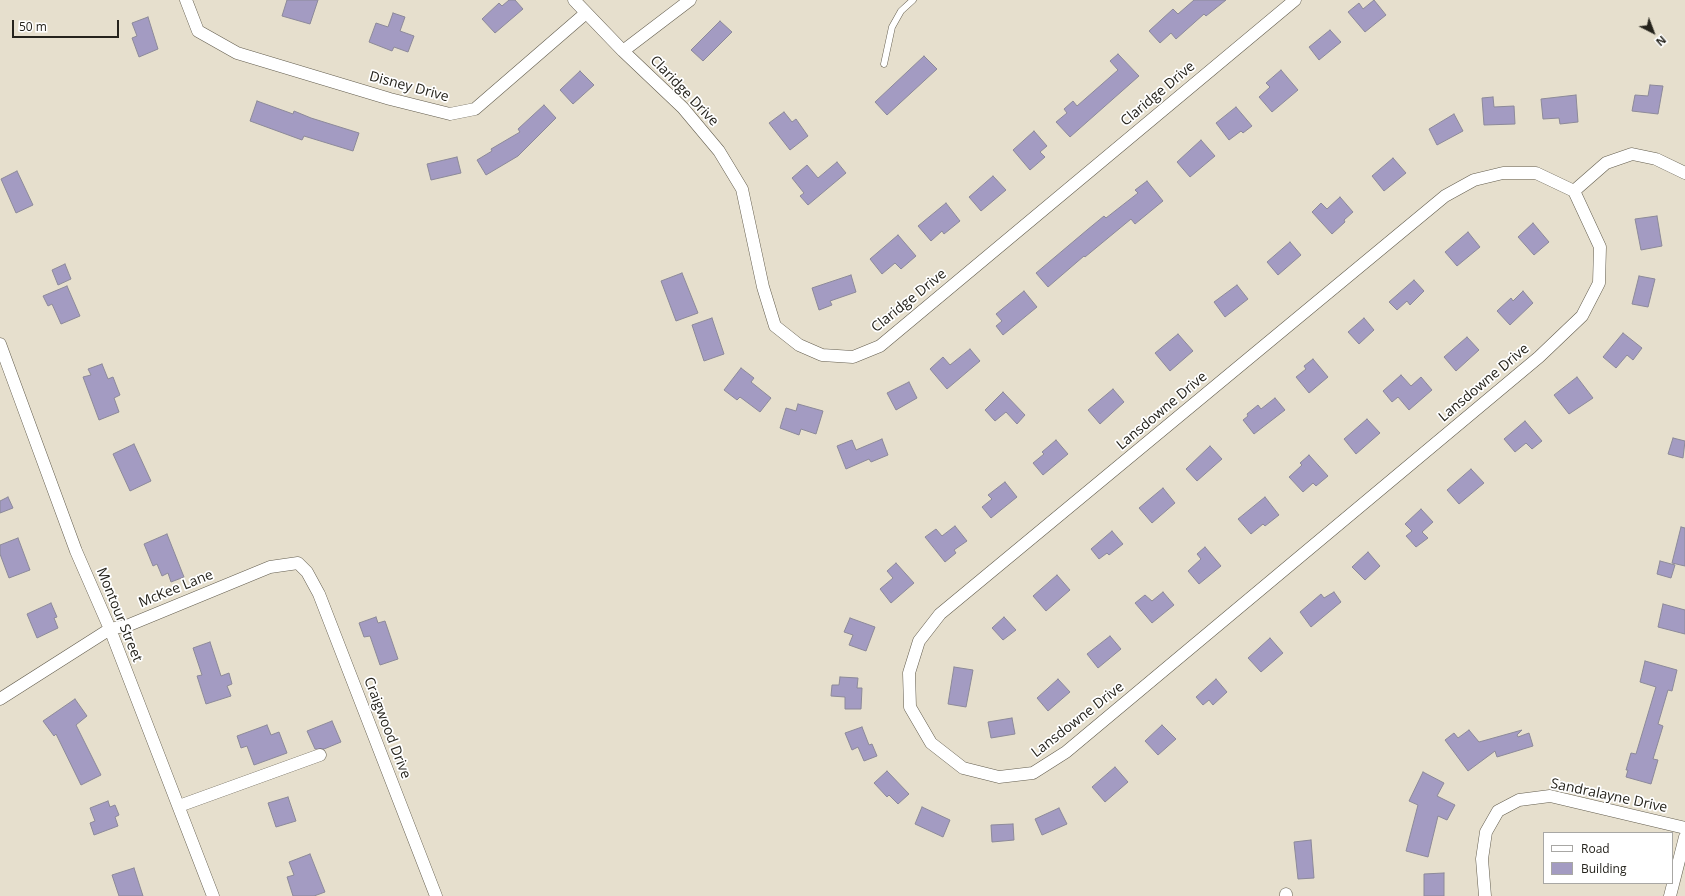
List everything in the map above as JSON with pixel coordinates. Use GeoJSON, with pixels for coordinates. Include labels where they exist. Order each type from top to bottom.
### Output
{"type":"FeatureCollection","features":[{"type":"Feature","properties":{"kind":"street","name":"Disney Drive"},"geometry":{"type":"LineString","coordinates":[[186,0],[198,31],[237,53],[390,99],[450,114],[475,109],[586,13]]}},
{"type":"Feature","properties":{"kind":"street","name":"Claridge Drive"},"geometry":{"type":"LineString","coordinates":[[574,0],[623,51],[682,108],[719,151],[742,190],[763,287],[775,326],[799,345],[822,355],[853,357],[880,346],[1295,0]]}},
{"type":"Feature","properties":{"kind":"street"},"geometry":{"type":"LineString","coordinates":[[623,51],[690,0]]}},
{"type":"Feature","properties":{"kind":"street"},"geometry":{"type":"LineString","coordinates":[[1574,191],[1606,163],[1632,154],[1656,159],[1685,173]]}},
{"type":"Feature","properties":{"kind":"street","name":"Lansdowne Drive"},"geometry":{"type":"LineString","coordinates":[[1503,173],[1536,173],[1574,191],[1600,247],[1599,283],[1582,316],[1539,357],[1066,752],[1033,773],[999,777],[964,768],[931,743],[910,707],[909,673],[919,641],[940,614],[1445,196],[1474,180],[1503,173]]}},
{"type":"Feature","properties":{"kind":"street","name":"Montour Street"},"geometry":{"type":"LineString","coordinates":[[0,344],[76,551],[110,629],[213,896]]}},
{"type":"Feature","properties":{"kind":"street","name":"McKee Lane"},"geometry":{"type":"LineString","coordinates":[[0,699],[110,629],[129,625],[270,567],[298,564],[307,572]]}},
{"type":"Feature","properties":{"kind":"street","name":"Craigwood Drive"},"geometry":{"type":"LineString","coordinates":[[307,572],[319,594],[436,896]]}},
{"type":"Feature","properties":{"kind":"street"},"geometry":{"type":"LineString","coordinates":[[179,806],[320,755]]}},
{"type":"Feature","properties":{"kind":"street","name":"Sandralayne Drive"},"geometry":{"type":"LineString","coordinates":[[1485,896],[1482,859],[1486,832],[1498,811],[1519,800],[1550,796],[1685,828]]}},
{"type":"Feature","properties":{"kind":"street"},"geometry":{"type":"LineString","coordinates":[[1670,896],[1685,836]]}},
{"type":"Feature","properties":{"kind":"lane"},"geometry":{"type":"LineString","coordinates":[[884,64],[892,27],[901,11],[913,0]]}},
{"type":"Feature","properties":{"kind":"building"},"geometry":{"type":"Polygon","coordinates":[[[287,0],[318,0],[310,24],[282,16],[287,0]]]}},
{"type":"Feature","properties":{"kind":"building"},"geometry":{"type":"Polygon","coordinates":[[[509,0],[515,0],[523,9],[495,33],[482,19],[499,3],[502,6],[509,0]]]}},
{"type":"Feature","properties":{"kind":"building"},"geometry":{"type":"Polygon","coordinates":[[[1194,0],[1226,0],[1206,16],[1204,14],[1176,39],[1171,33],[1160,43],[1149,31],[1173,9],[1178,14],[1194,0]]]}},
{"type":"Feature","properties":{"kind":"building"},"geometry":{"type":"Polygon","coordinates":[[[1374,0],[1386,15],[1365,32],[1348,12],[1359,3],[1363,9],[1374,0]]]}},
{"type":"Feature","properties":{"kind":"building"},"geometry":{"type":"Polygon","coordinates":[[[393,13],[405,17],[400,31],[414,36],[408,52],[394,47],[392,51],[369,42],[376,23],[388,27],[393,13]]]}},
{"type":"Feature","properties":{"kind":"building"},"geometry":{"type":"Polygon","coordinates":[[[148,17],[158,49],[139,57],[132,38],[137,36],[132,23],[148,17]]]}},
{"type":"Feature","properties":{"kind":"building"},"geometry":{"type":"Polygon","coordinates":[[[720,21],[732,32],[703,61],[691,50],[720,21]]]}},
{"type":"Feature","properties":{"kind":"building"},"geometry":{"type":"Polygon","coordinates":[[[1330,30],[1341,42],[1319,60],[1309,47],[1330,30]]]}},
{"type":"Feature","properties":{"kind":"building"},"geometry":{"type":"Polygon","coordinates":[[[1118,54],[1139,76],[1070,137],[1056,122],[1067,113],[1064,109],[1073,101],[1077,106],[1118,70],[1110,61],[1118,54]]]}},
{"type":"Feature","properties":{"kind":"building"},"geometry":{"type":"Polygon","coordinates":[[[924,56],[937,69],[887,115],[875,102],[924,56]]]}},
{"type":"Feature","properties":{"kind":"building"},"geometry":{"type":"Polygon","coordinates":[[[1281,70],[1298,90],[1272,112],[1259,97],[1270,87],[1266,83],[1281,70]]]}},
{"type":"Feature","properties":{"kind":"building"},"geometry":{"type":"Polygon","coordinates":[[[580,71],[594,85],[573,104],[560,90],[580,71]]]}},
{"type":"Feature","properties":{"kind":"building"},"geometry":{"type":"Polygon","coordinates":[[[1650,85],[1663,86],[1658,114],[1632,111],[1635,95],[1648,96],[1650,85]]]}},
{"type":"Feature","properties":{"kind":"building"},"geometry":{"type":"Polygon","coordinates":[[[1576,95],[1578,122],[1560,124],[1559,118],[1543,119],[1541,99],[1576,95]]]}},
{"type":"Feature","properties":{"kind":"building"},"geometry":{"type":"Polygon","coordinates":[[[1493,97],[1494,107],[1514,106],[1515,124],[1484,125],[1482,98],[1493,97]]]}},
{"type":"Feature","properties":{"kind":"building"},"geometry":{"type":"Polygon","coordinates":[[[257,101],[293,114],[294,111],[359,133],[353,151],[304,136],[302,140],[250,121],[257,101]]]}},
{"type":"Feature","properties":{"kind":"building"},"geometry":{"type":"Polygon","coordinates":[[[544,105],[556,118],[518,156],[486,175],[477,160],[492,151],[491,149],[520,132],[518,129],[544,105]]]}},
{"type":"Feature","properties":{"kind":"building"},"geometry":{"type":"Polygon","coordinates":[[[1236,107],[1252,126],[1243,133],[1241,131],[1229,140],[1216,123],[1236,107]]]}},
{"type":"Feature","properties":{"kind":"building"},"geometry":{"type":"Polygon","coordinates":[[[784,112],[792,122],[796,119],[808,136],[790,150],[769,123],[784,112]]]}},
{"type":"Feature","properties":{"kind":"building"},"geometry":{"type":"Polygon","coordinates":[[[1454,114],[1463,131],[1437,145],[1429,129],[1454,114]]]}},
{"type":"Feature","properties":{"kind":"building"},"geometry":{"type":"Polygon","coordinates":[[[1034,131],[1047,146],[1040,152],[1045,157],[1030,170],[1013,150],[1034,131]]]}},
{"type":"Feature","properties":{"kind":"building"},"geometry":{"type":"Polygon","coordinates":[[[1201,140],[1215,156],[1190,177],[1177,162],[1201,140]]]}},
{"type":"Feature","properties":{"kind":"building"},"geometry":{"type":"Polygon","coordinates":[[[457,157],[461,173],[431,180],[427,164],[457,157]]]}},
{"type":"Feature","properties":{"kind":"building"},"geometry":{"type":"Polygon","coordinates":[[[1393,158],[1406,173],[1384,191],[1372,176],[1393,158]]]}},
{"type":"Feature","properties":{"kind":"building"},"geometry":{"type":"Polygon","coordinates":[[[837,162],[846,173],[808,205],[800,196],[804,193],[792,178],[807,165],[818,178],[837,162]]]}},
{"type":"Feature","properties":{"kind":"building"},"geometry":{"type":"Polygon","coordinates":[[[17,171],[33,205],[16,213],[1,179],[17,171]]]}},
{"type":"Feature","properties":{"kind":"building"},"geometry":{"type":"Polygon","coordinates":[[[993,176],[1006,190],[981,211],[969,197],[993,176]]]}},
{"type":"Feature","properties":{"kind":"building"},"geometry":{"type":"Polygon","coordinates":[[[1147,181],[1163,201],[1135,224],[1131,219],[1048,287],[1036,273],[1104,216],[1106,218],[1138,193],[1135,190],[1147,181]]]}},
{"type":"Feature","properties":{"kind":"building"},"geometry":{"type":"Polygon","coordinates":[[[1340,197],[1353,212],[1332,234],[1312,212],[1321,203],[1327,209],[1340,197]]]}},
{"type":"Feature","properties":{"kind":"building"},"geometry":{"type":"Polygon","coordinates":[[[946,203],[960,221],[944,234],[942,231],[931,241],[918,226],[946,203]]]}},
{"type":"Feature","properties":{"kind":"building"},"geometry":{"type":"Polygon","coordinates":[[[1657,216],[1662,246],[1641,250],[1635,219],[1657,216]]]}},
{"type":"Feature","properties":{"kind":"building"},"geometry":{"type":"Polygon","coordinates":[[[1533,223],[1549,242],[1534,255],[1518,237],[1533,223]]]}},
{"type":"Feature","properties":{"kind":"building"},"geometry":{"type":"Polygon","coordinates":[[[1468,232],[1480,247],[1457,266],[1445,252],[1468,232]]]}},
{"type":"Feature","properties":{"kind":"building"},"geometry":{"type":"Polygon","coordinates":[[[898,235],[916,256],[901,269],[895,263],[882,274],[870,259],[898,235]]]}},
{"type":"Feature","properties":{"kind":"building"},"geometry":{"type":"Polygon","coordinates":[[[1290,242],[1301,255],[1278,275],[1267,262],[1290,242]]]}},
{"type":"Feature","properties":{"kind":"building"},"geometry":{"type":"Polygon","coordinates":[[[65,264],[71,279],[58,285],[52,270],[65,264]]]}},
{"type":"Feature","properties":{"kind":"building"},"geometry":{"type":"Polygon","coordinates":[[[682,273],[698,313],[676,321],[661,281],[682,273]]]}},
{"type":"Feature","properties":{"kind":"building"},"geometry":{"type":"Polygon","coordinates":[[[851,275],[856,292],[830,301],[832,305],[819,310],[812,288],[851,275]]]}},
{"type":"Feature","properties":{"kind":"building"},"geometry":{"type":"Polygon","coordinates":[[[1639,276],[1655,279],[1648,307],[1632,304],[1639,276]]]}},
{"type":"Feature","properties":{"kind":"building"},"geometry":{"type":"Polygon","coordinates":[[[1414,280],[1424,291],[1410,305],[1407,301],[1397,310],[1389,302],[1414,280]]]}},
{"type":"Feature","properties":{"kind":"building"},"geometry":{"type":"Polygon","coordinates":[[[1237,285],[1248,299],[1225,317],[1214,302],[1237,285]]]}},
{"type":"Feature","properties":{"kind":"building"},"geometry":{"type":"Polygon","coordinates":[[[67,286],[80,316],[61,324],[52,304],[48,306],[43,296],[67,286]]]}},
{"type":"Feature","properties":{"kind":"building"},"geometry":{"type":"Polygon","coordinates":[[[1024,291],[1037,307],[1003,335],[996,326],[1002,321],[996,314],[1024,291]]]}},
{"type":"Feature","properties":{"kind":"building"},"geometry":{"type":"Polygon","coordinates":[[[1523,291],[1533,303],[1510,325],[1497,311],[1511,298],[1513,301],[1523,291]]]}},
{"type":"Feature","properties":{"kind":"building"},"geometry":{"type":"Polygon","coordinates":[[[712,318],[724,354],[704,361],[692,325],[712,318]]]}},
{"type":"Feature","properties":{"kind":"building"},"geometry":{"type":"Polygon","coordinates":[[[1364,318],[1374,330],[1359,344],[1348,332],[1364,318]]]}},
{"type":"Feature","properties":{"kind":"building"},"geometry":{"type":"Polygon","coordinates":[[[1623,333],[1642,348],[1633,360],[1627,355],[1616,368],[1603,357],[1623,333]]]}},
{"type":"Feature","properties":{"kind":"building"},"geometry":{"type":"Polygon","coordinates":[[[1178,334],[1193,351],[1170,371],[1155,353],[1178,334]]]}},
{"type":"Feature","properties":{"kind":"building"},"geometry":{"type":"Polygon","coordinates":[[[1467,337],[1479,350],[1456,371],[1444,357],[1467,337]]]}},
{"type":"Feature","properties":{"kind":"building"},"geometry":{"type":"Polygon","coordinates":[[[970,349],[980,361],[947,389],[930,369],[943,357],[950,365],[970,349]]]}},
{"type":"Feature","properties":{"kind":"building"},"geometry":{"type":"Polygon","coordinates":[[[1313,359],[1328,377],[1309,393],[1296,377],[1306,369],[1304,366],[1313,359]]]}},
{"type":"Feature","properties":{"kind":"building"},"geometry":{"type":"Polygon","coordinates":[[[102,364],[108,379],[113,377],[120,395],[114,398],[119,412],[99,420],[83,377],[91,375],[88,369],[102,364]]]}},
{"type":"Feature","properties":{"kind":"building"},"geometry":{"type":"Polygon","coordinates":[[[741,368],[754,378],[751,382],[771,398],[760,412],[740,397],[737,400],[724,390],[741,368]]]}},
{"type":"Feature","properties":{"kind":"building"},"geometry":{"type":"Polygon","coordinates":[[[1401,375],[1411,386],[1421,377],[1432,390],[1409,410],[1398,397],[1392,402],[1383,391],[1401,375]]]}},
{"type":"Feature","properties":{"kind":"building"},"geometry":{"type":"Polygon","coordinates":[[[1577,377],[1593,398],[1569,414],[1554,395],[1577,377]]]}},
{"type":"Feature","properties":{"kind":"building"},"geometry":{"type":"Polygon","coordinates":[[[909,382],[917,398],[896,410],[887,393],[909,382]]]}},
{"type":"Feature","properties":{"kind":"building"},"geometry":{"type":"Polygon","coordinates":[[[1113,389],[1124,402],[1100,424],[1088,410],[1113,389]]]}},
{"type":"Feature","properties":{"kind":"building"},"geometry":{"type":"Polygon","coordinates":[[[1003,392],[1025,415],[1017,424],[1006,412],[995,421],[985,410],[1003,392]]]}},
{"type":"Feature","properties":{"kind":"building"},"geometry":{"type":"Polygon","coordinates":[[[1275,398],[1285,410],[1254,434],[1243,420],[1248,416],[1247,414],[1258,405],[1261,409],[1275,398]]]}},
{"type":"Feature","properties":{"kind":"building"},"geometry":{"type":"Polygon","coordinates":[[[798,404],[823,411],[816,434],[801,429],[799,435],[780,428],[786,408],[796,411],[798,404]]]}},
{"type":"Feature","properties":{"kind":"building"},"geometry":{"type":"Polygon","coordinates":[[[1367,419],[1380,433],[1356,454],[1344,439],[1367,419]]]}},
{"type":"Feature","properties":{"kind":"building"},"geometry":{"type":"Polygon","coordinates":[[[1525,421],[1542,441],[1532,449],[1526,443],[1515,452],[1504,439],[1525,421]]]}},
{"type":"Feature","properties":{"kind":"building"},"geometry":{"type":"Polygon","coordinates":[[[1673,438],[1685,441],[1683,458],[1668,454],[1673,438]]]}},
{"type":"Feature","properties":{"kind":"building"},"geometry":{"type":"Polygon","coordinates":[[[882,439],[888,455],[871,462],[869,459],[846,469],[837,446],[852,440],[856,450],[882,439]]]}},
{"type":"Feature","properties":{"kind":"building"},"geometry":{"type":"Polygon","coordinates":[[[1056,440],[1068,454],[1043,475],[1033,463],[1044,454],[1042,452],[1056,440]]]}},
{"type":"Feature","properties":{"kind":"building"},"geometry":{"type":"Polygon","coordinates":[[[134,444],[151,481],[130,491],[113,454],[134,444]]]}},
{"type":"Feature","properties":{"kind":"building"},"geometry":{"type":"Polygon","coordinates":[[[1210,446],[1222,459],[1197,481],[1186,469],[1210,446]]]}},
{"type":"Feature","properties":{"kind":"building"},"geometry":{"type":"Polygon","coordinates":[[[1309,455],[1328,476],[1316,486],[1313,483],[1303,492],[1289,477],[1302,465],[1300,463],[1309,455]]]}},
{"type":"Feature","properties":{"kind":"building"},"geometry":{"type":"Polygon","coordinates":[[[1471,469],[1484,483],[1459,504],[1447,490],[1471,469]]]}},
{"type":"Feature","properties":{"kind":"building"},"geometry":{"type":"Polygon","coordinates":[[[1005,482],[1017,497],[991,518],[982,507],[992,499],[988,495],[1005,482]]]}},
{"type":"Feature","properties":{"kind":"building"},"geometry":{"type":"Polygon","coordinates":[[[1163,488],[1175,503],[1152,523],[1139,508],[1163,488]]]}},
{"type":"Feature","properties":{"kind":"building"},"geometry":{"type":"Polygon","coordinates":[[[8,497],[13,508],[0,513],[0,501],[8,497]]]}},
{"type":"Feature","properties":{"kind":"building"},"geometry":{"type":"Polygon","coordinates":[[[1265,497],[1279,515],[1265,526],[1263,524],[1251,534],[1238,519],[1265,497]]]}},
{"type":"Feature","properties":{"kind":"building"},"geometry":{"type":"Polygon","coordinates":[[[1421,509],[1433,522],[1422,532],[1428,538],[1416,547],[1406,536],[1412,531],[1405,524],[1421,509]]]}},
{"type":"Feature","properties":{"kind":"building"},"geometry":{"type":"Polygon","coordinates":[[[955,526],[967,541],[954,550],[956,553],[945,562],[925,537],[936,529],[942,536],[955,526]]]}},
{"type":"Feature","properties":{"kind":"building"},"geometry":{"type":"Polygon","coordinates":[[[1681,527],[1685,528],[1685,566],[1672,563],[1681,527]]]}},
{"type":"Feature","properties":{"kind":"building"},"geometry":{"type":"Polygon","coordinates":[[[1112,531],[1123,544],[1109,555],[1107,553],[1099,559],[1091,549],[1112,531]]]}},
{"type":"Feature","properties":{"kind":"building"},"geometry":{"type":"Polygon","coordinates":[[[167,534],[184,577],[171,582],[168,573],[162,576],[157,564],[153,566],[144,544],[167,534]]]}},
{"type":"Feature","properties":{"kind":"building"},"geometry":{"type":"Polygon","coordinates":[[[18,538],[30,570],[9,578],[0,554],[0,545],[18,538]]]}},
{"type":"Feature","properties":{"kind":"building"},"geometry":{"type":"Polygon","coordinates":[[[1205,547],[1221,566],[1199,584],[1188,571],[1201,559],[1197,554],[1205,547]]]}},
{"type":"Feature","properties":{"kind":"building"},"geometry":{"type":"Polygon","coordinates":[[[1368,552],[1380,566],[1365,580],[1352,567],[1368,552]]]}},
{"type":"Feature","properties":{"kind":"building"},"geometry":{"type":"Polygon","coordinates":[[[1660,561],[1675,565],[1671,578],[1657,574],[1660,561]]]}},
{"type":"Feature","properties":{"kind":"building"},"geometry":{"type":"Polygon","coordinates":[[[896,563],[914,583],[891,603],[880,589],[893,578],[887,571],[896,563]]]}},
{"type":"Feature","properties":{"kind":"building"},"geometry":{"type":"Polygon","coordinates":[[[1057,575],[1070,590],[1046,611],[1033,596],[1057,575]]]}},
{"type":"Feature","properties":{"kind":"building"},"geometry":{"type":"Polygon","coordinates":[[[1163,592],[1174,605],[1152,623],[1135,603],[1145,595],[1152,601],[1163,592]]]}},
{"type":"Feature","properties":{"kind":"building"},"geometry":{"type":"Polygon","coordinates":[[[1334,592],[1341,602],[1311,627],[1300,612],[1321,594],[1324,598],[1334,592]]]}},
{"type":"Feature","properties":{"kind":"building"},"geometry":{"type":"Polygon","coordinates":[[[51,603],[57,617],[54,618],[58,628],[37,638],[27,614],[51,603]]]}},
{"type":"Feature","properties":{"kind":"building"},"geometry":{"type":"Polygon","coordinates":[[[1663,604],[1685,610],[1685,634],[1658,627],[1663,604]]]}},
{"type":"Feature","properties":{"kind":"building"},"geometry":{"type":"Polygon","coordinates":[[[376,617],[378,623],[385,621],[398,659],[380,665],[370,636],[364,637],[359,623],[376,617]]]}},
{"type":"Feature","properties":{"kind":"building"},"geometry":{"type":"Polygon","coordinates":[[[1004,617],[1016,630],[1003,640],[992,628],[1004,617]]]}},
{"type":"Feature","properties":{"kind":"building"},"geometry":{"type":"Polygon","coordinates":[[[850,618],[875,627],[866,651],[849,645],[853,635],[844,632],[850,618]]]}},
{"type":"Feature","properties":{"kind":"building"},"geometry":{"type":"Polygon","coordinates":[[[1110,636],[1121,649],[1098,668],[1087,654],[1110,636]]]}},
{"type":"Feature","properties":{"kind":"building"},"geometry":{"type":"Polygon","coordinates":[[[1270,638],[1283,653],[1261,672],[1248,658],[1270,638]]]}},
{"type":"Feature","properties":{"kind":"building"},"geometry":{"type":"Polygon","coordinates":[[[210,642],[221,676],[229,673],[232,684],[227,686],[231,696],[206,704],[197,676],[202,675],[193,648],[210,642]]]}},
{"type":"Feature","properties":{"kind":"building"},"geometry":{"type":"Polygon","coordinates":[[[1645,661],[1677,670],[1672,691],[1668,690],[1658,724],[1663,726],[1653,759],[1658,760],[1651,784],[1626,777],[1628,770],[1626,770],[1631,753],[1636,754],[1656,687],[1640,682],[1645,661]]]}},
{"type":"Feature","properties":{"kind":"building"},"geometry":{"type":"Polygon","coordinates":[[[954,667],[973,670],[966,707],[948,704],[954,667]]]}},
{"type":"Feature","properties":{"kind":"building"},"geometry":{"type":"Polygon","coordinates":[[[840,677],[858,678],[857,688],[862,688],[861,709],[845,709],[845,697],[831,696],[832,685],[839,685],[840,677]]]}},
{"type":"Feature","properties":{"kind":"building"},"geometry":{"type":"Polygon","coordinates":[[[1058,679],[1070,692],[1048,711],[1037,698],[1058,679]]]}},
{"type":"Feature","properties":{"kind":"building"},"geometry":{"type":"Polygon","coordinates":[[[1216,679],[1227,692],[1213,705],[1209,700],[1203,705],[1196,697],[1216,679]]]}},
{"type":"Feature","properties":{"kind":"building"},"geometry":{"type":"Polygon","coordinates":[[[75,699],[87,716],[76,725],[101,775],[81,785],[56,734],[54,736],[43,721],[75,699]]]}},
{"type":"Feature","properties":{"kind":"building"},"geometry":{"type":"Polygon","coordinates":[[[1012,718],[1015,734],[991,738],[988,722],[1012,718]]]}},
{"type":"Feature","properties":{"kind":"building"},"geometry":{"type":"Polygon","coordinates":[[[332,721],[341,742],[324,749],[315,749],[307,731],[332,721]]]}},
{"type":"Feature","properties":{"kind":"building"},"geometry":{"type":"Polygon","coordinates":[[[267,725],[271,735],[279,732],[287,753],[254,765],[247,746],[241,748],[237,736],[267,725]]]}},
{"type":"Feature","properties":{"kind":"building"},"geometry":{"type":"Polygon","coordinates":[[[1162,725],[1176,739],[1158,755],[1145,741],[1162,725]]]}},
{"type":"Feature","properties":{"kind":"building"},"geometry":{"type":"Polygon","coordinates":[[[862,727],[869,745],[872,744],[877,756],[864,761],[858,747],[852,750],[845,733],[862,727]]]}},
{"type":"Feature","properties":{"kind":"building"},"geometry":{"type":"Polygon","coordinates":[[[1469,730],[1479,742],[1522,730],[1517,735],[1518,737],[1529,733],[1533,746],[1497,757],[1495,751],[1468,771],[1445,740],[1454,733],[1458,738],[1469,730]]]}},
{"type":"Feature","properties":{"kind":"building"},"geometry":{"type":"Polygon","coordinates":[[[1115,767],[1128,782],[1105,802],[1092,787],[1115,767]]]}},
{"type":"Feature","properties":{"kind":"building"},"geometry":{"type":"Polygon","coordinates":[[[887,771],[909,794],[898,804],[889,795],[887,797],[874,783],[887,771]]]}},
{"type":"Feature","properties":{"kind":"building"},"geometry":{"type":"Polygon","coordinates":[[[1423,772],[1444,783],[1437,796],[1455,805],[1447,820],[1438,816],[1428,857],[1406,851],[1418,805],[1409,801],[1423,772]]]}},
{"type":"Feature","properties":{"kind":"building"},"geometry":{"type":"Polygon","coordinates":[[[288,797],[296,821],[276,827],[268,803],[288,797]]]}},
{"type":"Feature","properties":{"kind":"building"},"geometry":{"type":"Polygon","coordinates":[[[108,801],[110,807],[115,805],[119,815],[115,817],[118,826],[94,835],[90,823],[95,821],[90,808],[108,801]]]}},
{"type":"Feature","properties":{"kind":"building"},"geometry":{"type":"Polygon","coordinates":[[[922,807],[950,820],[943,837],[915,824],[922,807]]]}},
{"type":"Feature","properties":{"kind":"building"},"geometry":{"type":"Polygon","coordinates":[[[1059,808],[1067,824],[1042,835],[1035,819],[1059,808]]]}},
{"type":"Feature","properties":{"kind":"building"},"geometry":{"type":"Polygon","coordinates":[[[1013,824],[1014,840],[992,842],[991,825],[1013,824]]]}},
{"type":"Feature","properties":{"kind":"building"},"geometry":{"type":"Polygon","coordinates":[[[1311,840],[1314,878],[1298,879],[1294,842],[1311,840]]]}},
{"type":"Feature","properties":{"kind":"building"},"geometry":{"type":"Polygon","coordinates":[[[310,854],[325,892],[314,896],[293,896],[287,877],[294,875],[289,862],[310,854]]]}},
{"type":"Feature","properties":{"kind":"building"},"geometry":{"type":"Polygon","coordinates":[[[134,868],[143,896],[119,896],[112,875],[134,868]]]}},
{"type":"Feature","properties":{"kind":"building"},"geometry":{"type":"Polygon","coordinates":[[[1444,873],[1444,896],[1424,896],[1424,874],[1444,873]]]}}]}
